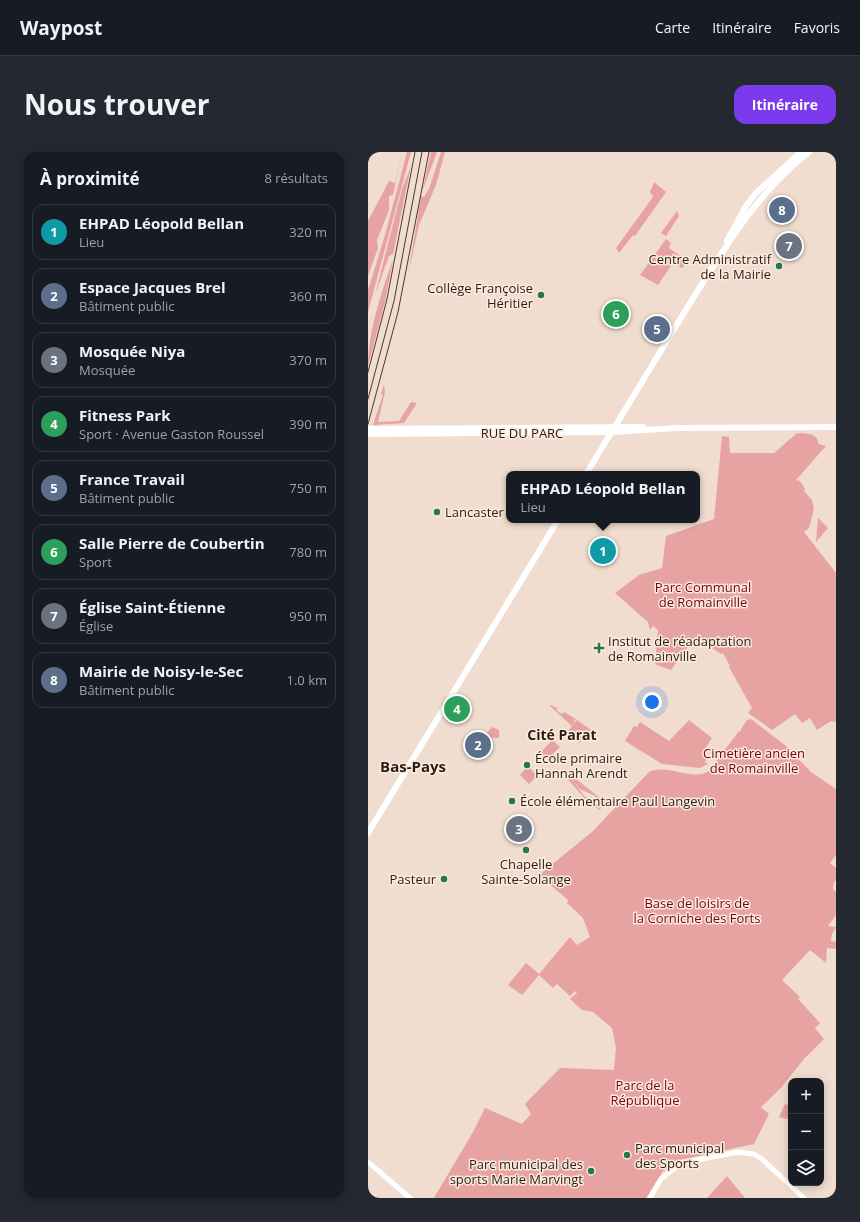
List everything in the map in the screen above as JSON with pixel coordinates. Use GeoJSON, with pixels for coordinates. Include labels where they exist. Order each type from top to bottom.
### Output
{"type":"FeatureCollection","features":[{"type":"Feature","properties":{"kind":"main road"},"geometry":{"type":"LineString","coordinates":[[588,471],[719,256],[754,205],[801,152]]}},
{"type":"Feature","properties":{"kind":"main road"},"geometry":{"type":"LineString","coordinates":[[784,171],[809,152]]}},
{"type":"Feature","properties":{"kind":"main road","name":"RUE DU PARC"},"geometry":{"type":"LineString","coordinates":[[368,429],[398,431],[836,427]]}},
{"type":"Feature","properties":{"kind":"main road","name":"RUE DU PARC"},"geometry":{"type":"LineString","coordinates":[[368,434],[398,431]]}},
{"type":"Feature","properties":{"kind":"main road"},"geometry":{"type":"LineString","coordinates":[[368,833],[556,523]]}},
{"type":"Feature","properties":{"kind":"street"},"geometry":{"type":"LineString","coordinates":[[650,1198],[661,1179],[681,1163],[738,1152],[754,1154],[772,1167],[804,1198]]}},
{"type":"Feature","properties":{"kind":"street"},"geometry":{"type":"LineString","coordinates":[[368,1162],[410,1198]]}},
{"type":"Feature","properties":{"kind":"green space"},"geometry":{"type":"Polygon","coordinates":[[[402,152],[393,195],[389,196],[389,210],[377,240],[378,248],[368,276],[368,221],[389,181],[395,183],[402,152]]]}},
{"type":"Feature","properties":{"kind":"green space"},"geometry":{"type":"Polygon","coordinates":[[[407,152],[411,152],[368,312],[368,290],[385,235],[407,152]]]}},
{"type":"Feature","properties":{"kind":"green space"},"geometry":{"type":"Polygon","coordinates":[[[431,152],[437,152],[422,192],[431,152]]]}},
{"type":"Feature","properties":{"kind":"green space"},"geometry":{"type":"Polygon","coordinates":[[[441,152],[445,152],[436,185],[419,225],[408,275],[421,196],[424,197],[429,189],[441,152]]]}},
{"type":"Feature","properties":{"kind":"green space"},"geometry":{"type":"Polygon","coordinates":[[[411,166],[393,254],[389,256],[375,295],[402,189],[411,166]]]}},
{"type":"Feature","properties":{"kind":"green space"},"geometry":{"type":"Polygon","coordinates":[[[654,182],[666,192],[635,236],[633,235],[619,253],[616,248],[653,197],[650,192],[654,182]]]}},
{"type":"Feature","properties":{"kind":"green space"},"geometry":{"type":"Polygon","coordinates":[[[677,211],[679,216],[666,236],[661,233],[677,211]]]}},
{"type":"Feature","properties":{"kind":"green space"},"geometry":{"type":"Polygon","coordinates":[[[666,239],[671,243],[669,248],[689,262],[682,268],[673,263],[658,285],[640,275],[666,239]]]}},
{"type":"Feature","properties":{"kind":"green space"},"geometry":{"type":"Polygon","coordinates":[[[393,260],[385,302],[368,366],[370,340],[373,326],[384,285],[393,260]]]}},
{"type":"Feature","properties":{"kind":"green space"},"geometry":{"type":"Polygon","coordinates":[[[384,384],[385,392],[378,422],[399,421],[411,402],[417,403],[404,423],[373,425],[383,395],[381,394],[384,384]]]}},
{"type":"Feature","properties":{"kind":"green space","name":"Parc Communal de Romainville"},"geometry":{"type":"Polygon","coordinates":[[[797,433],[808,434],[816,437],[819,444],[826,446],[796,480],[800,481],[805,489],[804,491],[812,500],[814,509],[809,528],[804,532],[836,573],[836,722],[831,721],[817,730],[810,718],[802,723],[795,714],[772,730],[748,713],[752,708],[729,667],[730,666],[723,653],[721,654],[695,637],[671,670],[657,665],[655,663],[658,630],[653,626],[650,630],[648,622],[615,593],[639,575],[662,568],[666,536],[714,519],[722,436],[729,437],[730,453],[774,453],[797,433]]]}},
{"type":"Feature","properties":{"kind":"green space"},"geometry":{"type":"Polygon","coordinates":[[[818,518],[828,528],[816,542],[818,518]]]}},
{"type":"Feature","properties":{"kind":"green space"},"geometry":{"type":"Polygon","coordinates":[[[551,705],[558,709],[556,710],[562,714],[564,712],[576,719],[575,721],[570,717],[575,722],[572,726],[550,706],[551,705]]]}},
{"type":"Feature","properties":{"kind":"green space","name":"Base de loisirs de la Corniche des Forts"},"geometry":{"type":"Polygon","coordinates":[[[751,719],[786,746],[811,772],[836,789],[836,855],[830,863],[836,868],[836,880],[834,882],[833,889],[836,892],[836,915],[828,926],[836,927],[832,934],[831,941],[836,942],[836,949],[827,948],[826,963],[810,950],[782,980],[800,997],[798,999],[820,1023],[815,1028],[824,1039],[804,1059],[780,1089],[761,1107],[769,1114],[754,1144],[675,1161],[663,1171],[646,1198],[434,1198],[473,1132],[485,1108],[522,1124],[531,1114],[525,1104],[560,1068],[614,1070],[616,1048],[612,1028],[593,1012],[582,1010],[570,999],[577,993],[575,991],[570,996],[557,984],[553,988],[539,975],[522,995],[508,985],[526,963],[539,974],[570,937],[577,945],[590,937],[583,918],[567,903],[568,900],[539,875],[592,832],[649,772],[664,770],[695,775],[709,771],[739,731],[741,731],[747,720],[751,719]]]}},
{"type":"Feature","properties":{"kind":"green space"},"geometry":{"type":"Polygon","coordinates":[[[577,720],[591,730],[579,743],[567,732],[577,720]]]}},
{"type":"Feature","properties":{"kind":"green space"},"geometry":{"type":"Polygon","coordinates":[[[689,720],[712,738],[703,752],[708,756],[704,764],[706,762],[708,764],[700,768],[662,764],[625,741],[634,726],[637,727],[640,722],[669,741],[689,720]]]}},
{"type":"Feature","properties":{"kind":"green space"},"geometry":{"type":"Polygon","coordinates":[[[492,727],[499,730],[499,738],[483,737],[492,727]]]}},
{"type":"Feature","properties":{"kind":"green space"},"geometry":{"type":"Polygon","coordinates":[[[552,740],[560,747],[550,757],[537,757],[552,740]]]}},
{"type":"Feature","properties":{"kind":"green space"},"geometry":{"type":"Polygon","coordinates":[[[528,766],[537,776],[529,784],[520,775],[528,766]]]}},
{"type":"Feature","properties":{"kind":"green space"},"geometry":{"type":"Polygon","coordinates":[[[565,770],[606,803],[602,806],[595,796],[580,789],[565,770]]]}},
{"type":"Feature","properties":{"kind":"green space"},"geometry":{"type":"Polygon","coordinates":[[[565,776],[573,780],[584,796],[601,807],[600,810],[587,801],[565,776]]]}},
{"type":"Feature","properties":{"kind":"green space"},"geometry":{"type":"Polygon","coordinates":[[[785,1104],[788,1105],[787,1119],[779,1117],[785,1104]]]}},
{"type":"Feature","properties":{"kind":"green space"},"geometry":{"type":"Polygon","coordinates":[[[727,1176],[745,1198],[707,1198],[727,1176]]]}},
{"type":"Feature","properties":{"kind":"railway"},"geometry":{"type":"LineString","coordinates":[[368,372],[387,299],[415,152]]}},
{"type":"Feature","properties":{"kind":"railway"},"geometry":{"type":"LineString","coordinates":[[368,399],[394,301],[422,152]]}},
{"type":"Feature","properties":{"kind":"railway"},"geometry":{"type":"LineString","coordinates":[[368,424],[398,312],[429,152]]}},
{"type":"Feature","properties":{"kind":"place","name":"Mairie de Noisy-le-Sec"},"geometry":{"type":"Point","coordinates":[782,210]}},
{"type":"Feature","properties":{"kind":"place","name":"Église Saint-Étienne"},"geometry":{"type":"Point","coordinates":[789,246]}},
{"type":"Feature","properties":{"kind":"place","name":"Centre Administratif de la Mairie"},"geometry":{"type":"Point","coordinates":[779,266]}},
{"type":"Feature","properties":{"kind":"place","name":"Collège Françoise Héritier"},"geometry":{"type":"Point","coordinates":[541,295]}},
{"type":"Feature","properties":{"kind":"place","name":"Salle Pierre de Coubertin"},"geometry":{"type":"Point","coordinates":[616,314]}},
{"type":"Feature","properties":{"kind":"place","name":"France Travail"},"geometry":{"type":"Point","coordinates":[657,329]}},
{"type":"Feature","properties":{"kind":"place","name":"Lancaster"},"geometry":{"type":"Point","coordinates":[437,512]}},
{"type":"Feature","properties":{"kind":"place","name":"EHPAD Léopold Bellan"},"geometry":{"type":"Point","coordinates":[603,551]}},
{"type":"Feature","properties":{"kind":"place","name":"Institut de réadaptation de Romainville"},"geometry":{"type":"Point","coordinates":[599,648]}},
{"type":"Feature","properties":{"kind":"place","name":"Fitness Park"},"geometry":{"type":"Point","coordinates":[457,709]}},
{"type":"Feature","properties":{"kind":"place","name":"Espace Jacques Brel"},"geometry":{"type":"Point","coordinates":[478,745]}},
{"type":"Feature","properties":{"kind":"place","name":"École primaire Hannah Arendt"},"geometry":{"type":"Point","coordinates":[527,765]}},
{"type":"Feature","properties":{"kind":"place","name":"École élémentaire Paul Langevin"},"geometry":{"type":"Point","coordinates":[512,801]}},
{"type":"Feature","properties":{"kind":"place","name":"Mosquée Niya"},"geometry":{"type":"Point","coordinates":[519,829]}},
{"type":"Feature","properties":{"kind":"place","name":"Chapelle Sainte-Solange"},"geometry":{"type":"Point","coordinates":[526,850]}},
{"type":"Feature","properties":{"kind":"place","name":"Pasteur"},"geometry":{"type":"Point","coordinates":[444,879]}},
{"type":"Feature","properties":{"kind":"place","name":"Parc municipal des Sports"},"geometry":{"type":"Point","coordinates":[627,1155]}},
{"type":"Feature","properties":{"kind":"place","name":"Parc municipal des sports Marie Marvingt"},"geometry":{"type":"Point","coordinates":[591,1171]}},
{"type":"Feature","properties":{"kind":"district","name":"Cité Parat"},"geometry":{"type":"Point","coordinates":[562,734]}},
{"type":"Feature","properties":{"kind":"district","name":"Bas-Pays"},"geometry":{"type":"Point","coordinates":[413,766]}},
{"type":"Feature","properties":{"kind":"park label","name":"Cimetière ancien de Romainville"},"geometry":{"type":"Point","coordinates":[754,760]}},
{"type":"Feature","properties":{"kind":"park label","name":"Parc de la République"},"geometry":{"type":"Point","coordinates":[645,1092]}}]}
